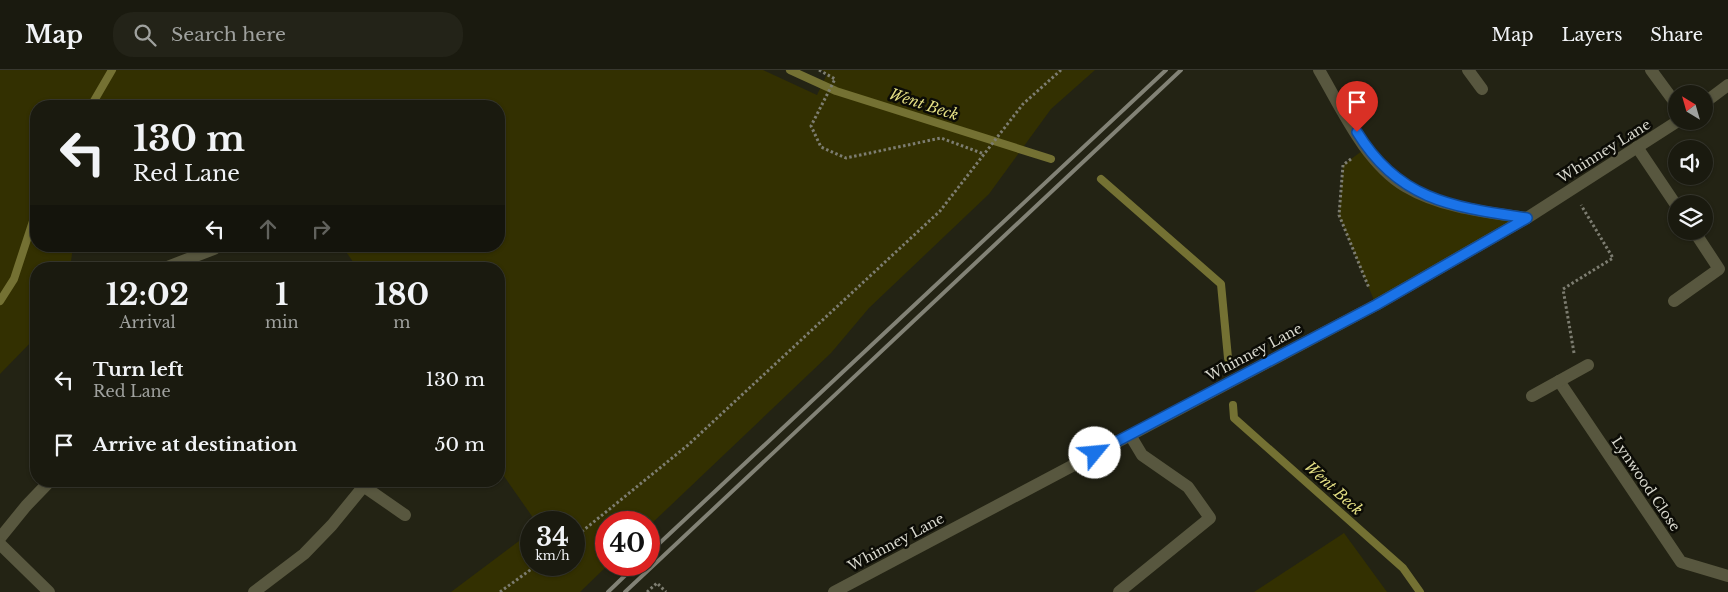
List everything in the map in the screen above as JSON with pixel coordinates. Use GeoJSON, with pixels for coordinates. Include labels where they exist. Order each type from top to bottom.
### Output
{"type":"FeatureCollection","features":[{"type":"Feature","properties":{"kind":"street"},"geometry":{"type":"LineString","coordinates":[[1319,70],[1366,148],[1405,186],[1465,209],[1527,218]]}},
{"type":"Feature","properties":{"kind":"street"},"geometry":{"type":"LineString","coordinates":[[1468,70],[1482,89]]}},
{"type":"Feature","properties":{"kind":"street"},"geometry":{"type":"LineString","coordinates":[[1651,70],[1668,93]]}},
{"type":"Feature","properties":{"kind":"street"},"geometry":{"type":"LineString","coordinates":[[1713,96],[1728,85]]}},
{"type":"Feature","properties":{"kind":"street","name":"Whinney Lane"},"geometry":{"type":"LineString","coordinates":[[834,592],[1376,305],[1527,218],[1668,128]]}},
{"type":"Feature","properties":{"kind":"street"},"geometry":{"type":"LineString","coordinates":[[1637,148],[1669,195]]}},
{"type":"Feature","properties":{"kind":"street"},"geometry":{"type":"LineString","coordinates":[[1674,300],[1719,269],[1700,240]]}},
{"type":"Feature","properties":{"kind":"street"},"geometry":{"type":"LineString","coordinates":[[186,262],[208,252]]}},
{"type":"Feature","properties":{"kind":"street"},"geometry":{"type":"LineString","coordinates":[[1532,396],[1583,368]]}},
{"type":"Feature","properties":{"kind":"street","name":"Lynwood Close"},"geometry":{"type":"LineString","coordinates":[[1559,381],[1681,562],[1728,576]]}},
{"type":"Feature","properties":{"kind":"street"},"geometry":{"type":"LineString","coordinates":[[1119,592],[1210,518],[1188,487],[1142,454],[1130,435]]}},
{"type":"Feature","properties":{"kind":"street"},"geometry":{"type":"LineString","coordinates":[[0,538],[44,487]]}},
{"type":"Feature","properties":{"kind":"street"},"geometry":{"type":"LineString","coordinates":[[254,592],[304,554],[332,525],[358,487]]}},
{"type":"Feature","properties":{"kind":"street"},"geometry":{"type":"LineString","coordinates":[[364,487],[405,515]]}},
{"type":"Feature","properties":{"kind":"street"},"geometry":{"type":"LineString","coordinates":[[0,544],[49,592]]}},
{"type":"Feature","properties":{"kind":"path"},"geometry":{"type":"LineString","coordinates":[[819,70],[835,79],[811,126],[822,147],[846,158],[940,138],[985,154]]}},
{"type":"Feature","properties":{"kind":"path"},"geometry":{"type":"LineString","coordinates":[[585,529],[688,445],[940,211],[1023,104],[1061,70]]}},
{"type":"Feature","properties":{"kind":"path"},"geometry":{"type":"LineString","coordinates":[[1366,148],[1343,165],[1339,216],[1376,305]]}},
{"type":"Feature","properties":{"kind":"path"},"geometry":{"type":"LineString","coordinates":[[1571,190],[1613,258],[1562,289],[1583,368]]}},
{"type":"Feature","properties":{"kind":"path"},"geometry":{"type":"LineString","coordinates":[[500,592],[522,576]]}},
{"type":"Feature","properties":{"kind":"path"},"geometry":{"type":"LineString","coordinates":[[647,592],[657,583],[666,592]]}},
{"type":"Feature","properties":{"kind":"shaded area"},"geometry":{"type":"Polygon","coordinates":[[[0,70],[763,70],[817,95],[827,74],[822,70],[1095,70],[1051,109],[989,194],[869,308],[831,353],[660,516],[660,511],[595,511],[595,576],[597,576],[580,592],[451,592],[520,540],[520,576],[585,576],[585,511],[528,511],[505,478],[505,262],[353,262],[346,252],[505,252],[505,100],[30,100],[30,252],[72,252],[71,262],[30,262],[30,343],[0,374],[0,70]]]}},
{"type":"Feature","properties":{"kind":"shaded area"},"geometry":{"type":"Polygon","coordinates":[[[1366,148],[1384,168],[1432,197],[1527,218],[1376,305],[1339,216],[1343,165],[1366,148]]]}},
{"type":"Feature","properties":{"kind":"shaded area"},"geometry":{"type":"Polygon","coordinates":[[[1344,533],[1387,592],[1254,592],[1344,533]]]}},
{"type":"Feature","properties":{"kind":"waterway","name":"Went Beck"},"geometry":{"type":"LineString","coordinates":[[94,100],[112,70]]}},
{"type":"Feature","properties":{"kind":"waterway","name":"Went Beck"},"geometry":{"type":"LineString","coordinates":[[790,70],[836,91],[1051,159]]}},
{"type":"Feature","properties":{"kind":"waterway","name":"Went Beck"},"geometry":{"type":"LineString","coordinates":[[1101,179],[1221,284],[1228,358]]}},
{"type":"Feature","properties":{"kind":"waterway","name":"Went Beck"},"geometry":{"type":"LineString","coordinates":[[0,301],[14,279],[30,230]]}},
{"type":"Feature","properties":{"kind":"waterway","name":"Went Beck"},"geometry":{"type":"LineString","coordinates":[[1233,405],[1234,418],[1403,568],[1420,592]]}},
{"type":"Feature","properties":{"kind":"railway"},"geometry":{"type":"LineString","coordinates":[[660,543],[1166,70]]}},
{"type":"Feature","properties":{"kind":"railway"},"geometry":{"type":"LineString","coordinates":[[625,592],[1181,70]]}},
{"type":"Feature","properties":{"kind":"railway"},"geometry":{"type":"LineString","coordinates":[[608,592],[625,576]]}},
{"type":"Feature","properties":{"kind":"route"},"geometry":{"type":"LineString","coordinates":[[1095,453],[1376,305],[1527,218],[1465,209],[1405,186],[1384,168],[1366,148],[1357,132]]}}]}
